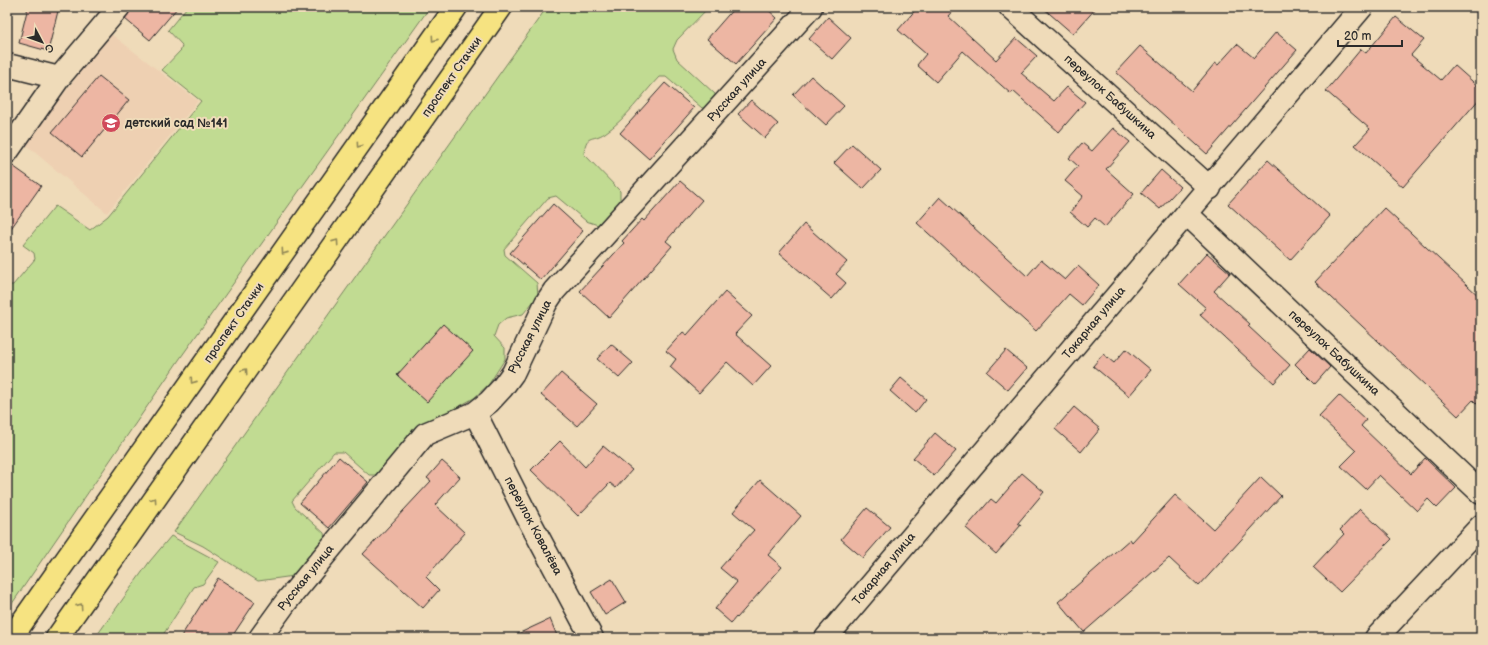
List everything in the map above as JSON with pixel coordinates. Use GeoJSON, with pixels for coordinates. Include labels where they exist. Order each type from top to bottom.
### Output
{"type":"FeatureCollection","features":[{"type":"Feature","properties":{"kind":"main road","name":"проспект Стачки"},"geometry":{"type":"LineString","coordinates":[[11,638],[456,7]]}},
{"type":"Feature","properties":{"kind":"main road","name":"проспект Стачки"},"geometry":{"type":"LineString","coordinates":[[57,638],[501,7]]}},
{"type":"Feature","properties":{"kind":"street"},"geometry":{"type":"LineString","coordinates":[[7,152],[59,78],[119,7]]}},
{"type":"Feature","properties":{"kind":"street","name":"Русская улица"},"geometry":{"type":"LineString","coordinates":[[260,638],[286,602],[425,434],[475,413],[489,402],[513,373],[546,303],[554,291],[811,7]]}},
{"type":"Feature","properties":{"kind":"street","name":"переулок Бабушкина"},"geometry":{"type":"LineString","coordinates":[[1010,7],[1210,188]]}},
{"type":"Feature","properties":{"kind":"street","name":"Токарная улица"},"geometry":{"type":"LineString","coordinates":[[826,638],[1210,188],[1362,7]]}},
{"type":"Feature","properties":{"kind":"street"},"geometry":{"type":"LineString","coordinates":[[7,65],[59,78]]}},
{"type":"Feature","properties":{"kind":"street","name":"переулок Бабушкина"},"geometry":{"type":"LineString","coordinates":[[1187,214],[1481,493]]}},
{"type":"Feature","properties":{"kind":"street","name":"переулок Ковалёва"},"geometry":{"type":"LineString","coordinates":[[475,413],[528,518],[592,638]]}},
{"type":"Feature","properties":{"kind":"street"},"geometry":{"type":"LineString","coordinates":[[1376,638],[1481,526]]}},
{"type":"Feature","properties":{"kind":"shaded area","name":"детский сад №141"},"geometry":{"type":"Polygon","coordinates":[[[110,33],[198,101],[107,213],[25,144],[110,33]]]}},
{"type":"Feature","properties":{"kind":"green space"},"geometry":{"type":"Polygon","coordinates":[[[187,7],[430,7],[181,357],[7,611],[7,285],[13,285],[35,259],[34,253],[23,245],[55,206],[90,230],[108,216],[201,101],[162,70],[181,50],[182,45],[168,30],[187,7]]]}},
{"type":"Feature","properties":{"kind":"green space"},"geometry":{"type":"Polygon","coordinates":[[[547,7],[709,7],[677,40],[673,49],[677,59],[715,94],[716,100],[708,108],[702,108],[666,77],[659,77],[620,121],[600,136],[588,140],[584,154],[620,191],[620,202],[598,225],[586,221],[556,196],[548,198],[504,249],[505,255],[537,283],[538,296],[523,314],[506,318],[498,325],[494,336],[505,348],[505,359],[489,384],[474,398],[440,417],[381,475],[369,475],[343,452],[334,452],[292,501],[295,507],[324,533],[326,546],[294,576],[258,581],[203,546],[174,532],[547,7]]]}},
{"type":"Feature","properties":{"kind":"green space"},"geometry":{"type":"Polygon","coordinates":[[[171,536],[219,562],[203,584],[194,587],[161,638],[95,638],[150,561],[171,536]]]}},
{"type":"Feature","properties":{"kind":"building"},"geometry":{"type":"Polygon","coordinates":[[[28,7],[59,7],[48,51],[19,43],[28,7]]]}},
{"type":"Feature","properties":{"kind":"building"},"geometry":{"type":"Polygon","coordinates":[[[131,7],[178,7],[150,40],[125,19],[131,7]]]}},
{"type":"Feature","properties":{"kind":"building"},"geometry":{"type":"Polygon","coordinates":[[[735,7],[765,7],[777,18],[736,64],[707,39],[735,7]]]}},
{"type":"Feature","properties":{"kind":"building"},"geometry":{"type":"Polygon","coordinates":[[[918,7],[956,7],[948,16],[996,60],[1016,38],[1037,56],[1021,73],[1054,101],[1067,87],[1085,102],[1059,132],[1013,91],[1011,94],[963,51],[936,82],[917,65],[926,54],[898,30],[918,7]]]}},
{"type":"Feature","properties":{"kind":"building"},"geometry":{"type":"Polygon","coordinates":[[[1042,7],[1097,7],[1073,34],[1042,7]]]}},
{"type":"Feature","properties":{"kind":"building"},"geometry":{"type":"Polygon","coordinates":[[[828,17],[851,38],[832,59],[809,39],[828,17]]]}},
{"type":"Feature","properties":{"kind":"building"},"geometry":{"type":"Polygon","coordinates":[[[1396,17],[1424,40],[1411,55],[1441,80],[1454,65],[1481,89],[1481,97],[1403,187],[1355,145],[1370,129],[1326,91],[1361,49],[1366,53],[1396,17]]]}},
{"type":"Feature","properties":{"kind":"building"},"geometry":{"type":"Polygon","coordinates":[[[1276,32],[1297,50],[1207,154],[1116,72],[1140,46],[1192,91],[1215,63],[1218,65],[1237,44],[1254,58],[1276,32]]]}},
{"type":"Feature","properties":{"kind":"building"},"geometry":{"type":"Polygon","coordinates":[[[99,76],[129,100],[82,157],[52,132],[99,76]]]}},
{"type":"Feature","properties":{"kind":"building"},"geometry":{"type":"Polygon","coordinates":[[[811,76],[844,106],[826,125],[793,95],[811,76]]]}},
{"type":"Feature","properties":{"kind":"building"},"geometry":{"type":"Polygon","coordinates":[[[665,83],[694,108],[649,159],[620,133],[665,83]]]}},
{"type":"Feature","properties":{"kind":"building"},"geometry":{"type":"Polygon","coordinates":[[[751,100],[778,124],[765,138],[738,114],[751,100]]]}},
{"type":"Feature","properties":{"kind":"building"},"geometry":{"type":"Polygon","coordinates":[[[1113,128],[1130,142],[1106,169],[1134,194],[1105,227],[1095,218],[1087,227],[1070,212],[1083,196],[1065,181],[1078,166],[1069,158],[1082,143],[1092,151],[1113,128]]]}},
{"type":"Feature","properties":{"kind":"building"},"geometry":{"type":"Polygon","coordinates":[[[852,144],[881,170],[863,189],[834,163],[852,144]]]}},
{"type":"Feature","properties":{"kind":"building"},"geometry":{"type":"Polygon","coordinates":[[[1268,160],[1330,216],[1290,260],[1228,204],[1268,160]]]}},
{"type":"Feature","properties":{"kind":"building"},"geometry":{"type":"Polygon","coordinates":[[[7,164],[10,164],[41,186],[7,234],[7,164]]]}},
{"type":"Feature","properties":{"kind":"building"},"geometry":{"type":"Polygon","coordinates":[[[1161,170],[1180,187],[1160,209],[1141,193],[1161,170]]]}},
{"type":"Feature","properties":{"kind":"building"},"geometry":{"type":"Polygon","coordinates":[[[680,181],[702,200],[666,241],[672,246],[609,318],[580,291],[624,243],[622,241],[642,219],[644,221],[680,181]]]}},
{"type":"Feature","properties":{"kind":"building"},"geometry":{"type":"Polygon","coordinates":[[[940,197],[1027,276],[1041,260],[1065,280],[1078,266],[1099,285],[1082,305],[1069,294],[1036,331],[917,223],[940,197]]]}},
{"type":"Feature","properties":{"kind":"building"},"geometry":{"type":"Polygon","coordinates":[[[553,204],[583,231],[541,280],[510,253],[553,204]]]}},
{"type":"Feature","properties":{"kind":"building"},"geometry":{"type":"Polygon","coordinates":[[[1384,208],[1481,298],[1481,408],[1473,400],[1458,416],[1315,282],[1384,208]]]}},
{"type":"Feature","properties":{"kind":"building"},"geometry":{"type":"Polygon","coordinates":[[[804,224],[847,262],[836,274],[846,283],[832,299],[779,253],[804,224]]]}},
{"type":"Feature","properties":{"kind":"building"},"geometry":{"type":"Polygon","coordinates":[[[1207,253],[1230,273],[1214,291],[1250,324],[1248,326],[1290,365],[1274,383],[1200,315],[1206,308],[1179,284],[1207,253]]]}},
{"type":"Feature","properties":{"kind":"building"},"geometry":{"type":"Polygon","coordinates":[[[725,292],[752,316],[735,334],[771,366],[753,386],[727,362],[699,393],[670,367],[676,359],[666,351],[683,332],[687,335],[725,292]]]}},
{"type":"Feature","properties":{"kind":"building"},"geometry":{"type":"Polygon","coordinates":[[[443,324],[473,351],[427,402],[397,375],[443,324]]]}},
{"type":"Feature","properties":{"kind":"building"},"geometry":{"type":"Polygon","coordinates":[[[611,344],[633,363],[619,378],[597,359],[611,344]]]}},
{"type":"Feature","properties":{"kind":"building"},"geometry":{"type":"Polygon","coordinates":[[[1310,348],[1330,367],[1315,384],[1295,364],[1310,348]]]}},
{"type":"Feature","properties":{"kind":"building"},"geometry":{"type":"Polygon","coordinates":[[[1126,349],[1151,370],[1129,396],[1093,366],[1103,354],[1114,363],[1126,349]]]}},
{"type":"Feature","properties":{"kind":"building"},"geometry":{"type":"Polygon","coordinates":[[[1006,350],[1027,368],[1008,390],[987,372],[1006,350]]]}},
{"type":"Feature","properties":{"kind":"building"},"geometry":{"type":"Polygon","coordinates":[[[561,373],[597,404],[577,426],[541,395],[561,373]]]}},
{"type":"Feature","properties":{"kind":"building"},"geometry":{"type":"Polygon","coordinates":[[[901,378],[926,399],[915,413],[890,391],[901,378]]]}},
{"type":"Feature","properties":{"kind":"building"},"geometry":{"type":"Polygon","coordinates":[[[1339,395],[1366,420],[1361,426],[1411,474],[1425,458],[1456,488],[1437,508],[1428,499],[1417,511],[1379,475],[1366,489],[1341,466],[1356,451],[1319,416],[1339,395]]]}},
{"type":"Feature","properties":{"kind":"building"},"geometry":{"type":"Polygon","coordinates":[[[1074,407],[1100,429],[1081,452],[1055,429],[1074,407]]]}},
{"type":"Feature","properties":{"kind":"building"},"geometry":{"type":"Polygon","coordinates":[[[935,433],[956,451],[934,476],[913,458],[935,433]]]}},
{"type":"Feature","properties":{"kind":"building"},"geometry":{"type":"Polygon","coordinates":[[[560,441],[585,467],[603,446],[632,470],[616,488],[610,483],[578,516],[531,470],[560,441]]]}},
{"type":"Feature","properties":{"kind":"building"},"geometry":{"type":"Polygon","coordinates":[[[339,457],[368,482],[329,528],[300,503],[339,457]]]}},
{"type":"Feature","properties":{"kind":"building"},"geometry":{"type":"Polygon","coordinates":[[[442,461],[460,477],[435,505],[465,533],[426,577],[439,590],[423,608],[363,554],[431,481],[427,478],[442,461]]]}},
{"type":"Feature","properties":{"kind":"building"},"geometry":{"type":"Polygon","coordinates":[[[1022,473],[1044,492],[1018,523],[1021,525],[996,554],[966,528],[991,499],[996,503],[1022,473]]]}},
{"type":"Feature","properties":{"kind":"building"},"geometry":{"type":"Polygon","coordinates":[[[1261,477],[1281,496],[1199,586],[1169,558],[1084,632],[1058,602],[1130,539],[1132,542],[1175,495],[1213,529],[1261,477]]]}},
{"type":"Feature","properties":{"kind":"building"},"geometry":{"type":"Polygon","coordinates":[[[760,480],[801,516],[768,555],[782,567],[731,623],[715,609],[737,582],[720,568],[754,530],[733,512],[760,480]]]}},
{"type":"Feature","properties":{"kind":"building"},"geometry":{"type":"Polygon","coordinates":[[[867,508],[890,527],[863,558],[841,539],[867,508]]]}},
{"type":"Feature","properties":{"kind":"building"},"geometry":{"type":"Polygon","coordinates":[[[1360,509],[1392,539],[1340,592],[1313,567],[1344,534],[1340,530],[1360,509]]]}},
{"type":"Feature","properties":{"kind":"building"},"geometry":{"type":"Polygon","coordinates":[[[218,578],[255,602],[231,638],[180,638],[218,578]]]}},
{"type":"Feature","properties":{"kind":"building"},"geometry":{"type":"Polygon","coordinates":[[[612,579],[626,602],[605,615],[591,592],[612,579]]]}},
{"type":"Feature","properties":{"kind":"building"},"geometry":{"type":"Polygon","coordinates":[[[550,619],[558,638],[509,638],[550,619]]]}},
{"type":"Feature","properties":{"kind":"place","name":"детский сад №141"},"geometry":{"type":"Point","coordinates":[111,123]}}]}
